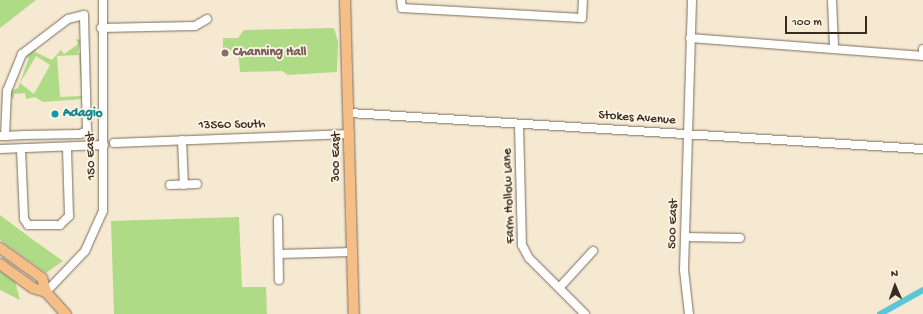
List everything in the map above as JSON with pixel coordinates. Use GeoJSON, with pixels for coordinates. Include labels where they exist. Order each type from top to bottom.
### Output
{"type":"FeatureCollection","features":[{"type":"Feature","properties":{"kind":"main road","name":"300 East"},"geometry":{"type":"LineString","coordinates":[[345,0],[350,113],[354,314]]}},
{"type":"Feature","properties":{"kind":"main road"},"geometry":{"type":"LineString","coordinates":[[0,248],[42,278],[46,292],[66,314]]}},
{"type":"Feature","properties":{"kind":"main road"},"geometry":{"type":"LineString","coordinates":[[0,264],[33,288],[46,292]]}},
{"type":"Feature","properties":{"kind":"street","name":"150 East"},"geometry":{"type":"LineString","coordinates":[[46,292],[85,251],[100,222],[105,196],[101,28],[103,0]]}},
{"type":"Feature","properties":{"kind":"street"},"geometry":{"type":"LineString","coordinates":[[401,0],[402,8],[582,18],[583,0]]}},
{"type":"Feature","properties":{"kind":"street","name":"500 East"},"geometry":{"type":"LineString","coordinates":[[689,314],[685,237],[690,135],[690,38],[692,0]]}},
{"type":"Feature","properties":{"kind":"street"},"geometry":{"type":"LineString","coordinates":[[832,0],[834,46]]}},
{"type":"Feature","properties":{"kind":"street"},"geometry":{"type":"LineString","coordinates":[[84,15],[86,131],[2,136],[7,90],[22,54],[68,19],[84,15]]}},
{"type":"Feature","properties":{"kind":"street"},"geometry":{"type":"LineString","coordinates":[[101,28],[195,26],[207,19]]}},
{"type":"Feature","properties":{"kind":"street"},"geometry":{"type":"LineString","coordinates":[[690,38],[834,46],[923,56],[923,49]]}},
{"type":"Feature","properties":{"kind":"street","name":"Stokes Avenue"},"geometry":{"type":"LineString","coordinates":[[350,113],[923,149]]}},
{"type":"Feature","properties":{"kind":"street","name":"Farm Hollow Lane"},"geometry":{"type":"LineString","coordinates":[[520,124],[522,245],[529,258],[560,287],[585,314]]}},
{"type":"Feature","properties":{"kind":"street","name":"13560 South"},"geometry":{"type":"LineString","coordinates":[[114,143],[350,134]]}},
{"type":"Feature","properties":{"kind":"street"},"geometry":{"type":"LineString","coordinates":[[182,140],[184,185]]}},
{"type":"Feature","properties":{"kind":"street"},"geometry":{"type":"LineString","coordinates":[[0,149],[104,145]]}},
{"type":"Feature","properties":{"kind":"street"},"geometry":{"type":"LineString","coordinates":[[21,149],[24,219],[28,225],[60,224],[69,216],[67,147]]}},
{"type":"Feature","properties":{"kind":"street"},"geometry":{"type":"LineString","coordinates":[[170,185],[197,184]]}},
{"type":"Feature","properties":{"kind":"street"},"geometry":{"type":"LineString","coordinates":[[278,219],[279,280]]}},
{"type":"Feature","properties":{"kind":"street"},"geometry":{"type":"LineString","coordinates":[[685,237],[740,238]]}},
{"type":"Feature","properties":{"kind":"street"},"geometry":{"type":"LineString","coordinates":[[560,287],[593,251]]}},
{"type":"Feature","properties":{"kind":"street"},"geometry":{"type":"LineString","coordinates":[[278,254],[352,252]]}},
{"type":"Feature","properties":{"kind":"green space"},"geometry":{"type":"Polygon","coordinates":[[[0,0],[36,0],[0,28],[0,0]]]}},
{"type":"Feature","properties":{"kind":"green space"},"geometry":{"type":"Polygon","coordinates":[[[334,28],[338,42],[337,72],[288,75],[282,71],[240,72],[238,50],[223,51],[223,38],[238,38],[244,30],[334,28]]]}},
{"type":"Feature","properties":{"kind":"green space"},"geometry":{"type":"Polygon","coordinates":[[[76,39],[81,40],[78,53],[82,54],[83,99],[43,102],[35,97],[26,99],[25,93],[14,94],[14,99],[10,96],[11,91],[18,88],[29,58],[24,55],[37,46],[35,52],[52,60],[61,50],[64,54],[78,44],[76,39]],[[79,55],[57,56],[60,97],[82,96],[79,55]],[[36,56],[20,83],[34,94],[50,65],[36,56]]]}},
{"type":"Feature","properties":{"kind":"green space"},"geometry":{"type":"Polygon","coordinates":[[[0,215],[63,261],[46,273],[0,240],[0,215]]]}},
{"type":"Feature","properties":{"kind":"green space"},"geometry":{"type":"Polygon","coordinates":[[[239,217],[242,287],[266,287],[267,314],[114,314],[111,221],[239,217]]]}},
{"type":"Feature","properties":{"kind":"green space"},"geometry":{"type":"Polygon","coordinates":[[[0,271],[15,281],[20,300],[0,290],[0,271]]]}},
{"type":"Feature","properties":{"kind":"waterway"},"geometry":{"type":"LineString","coordinates":[[880,314],[923,290]]}},
{"type":"Feature","properties":{"kind":"place","name":"Channing Hall"},"geometry":{"type":"Point","coordinates":[225,53]}},
{"type":"Feature","properties":{"kind":"place","name":"Adagio"},"geometry":{"type":"Point","coordinates":[55,114]}}]}
